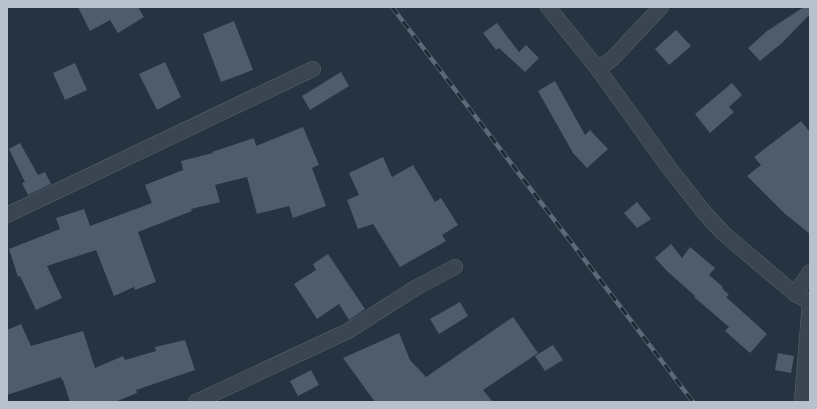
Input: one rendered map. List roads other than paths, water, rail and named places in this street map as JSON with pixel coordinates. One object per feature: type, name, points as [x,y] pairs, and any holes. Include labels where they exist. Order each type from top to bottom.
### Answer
[{"type":"street","points":[[548,7],[598,70],[670,169],[703,211],[723,233],[795,294],[810,302],[802,402]]},
{"type":"street","points":[[598,70],[612,59],[661,7]]},
{"type":"street","points":[[7,215],[312,70]]},
{"type":"street","points":[[196,402],[348,331],[417,287],[455,267]]},
{"type":"street","points":[[795,294],[810,272]]},
{"type":"railway","points":[[392,7],[693,402]]}]
